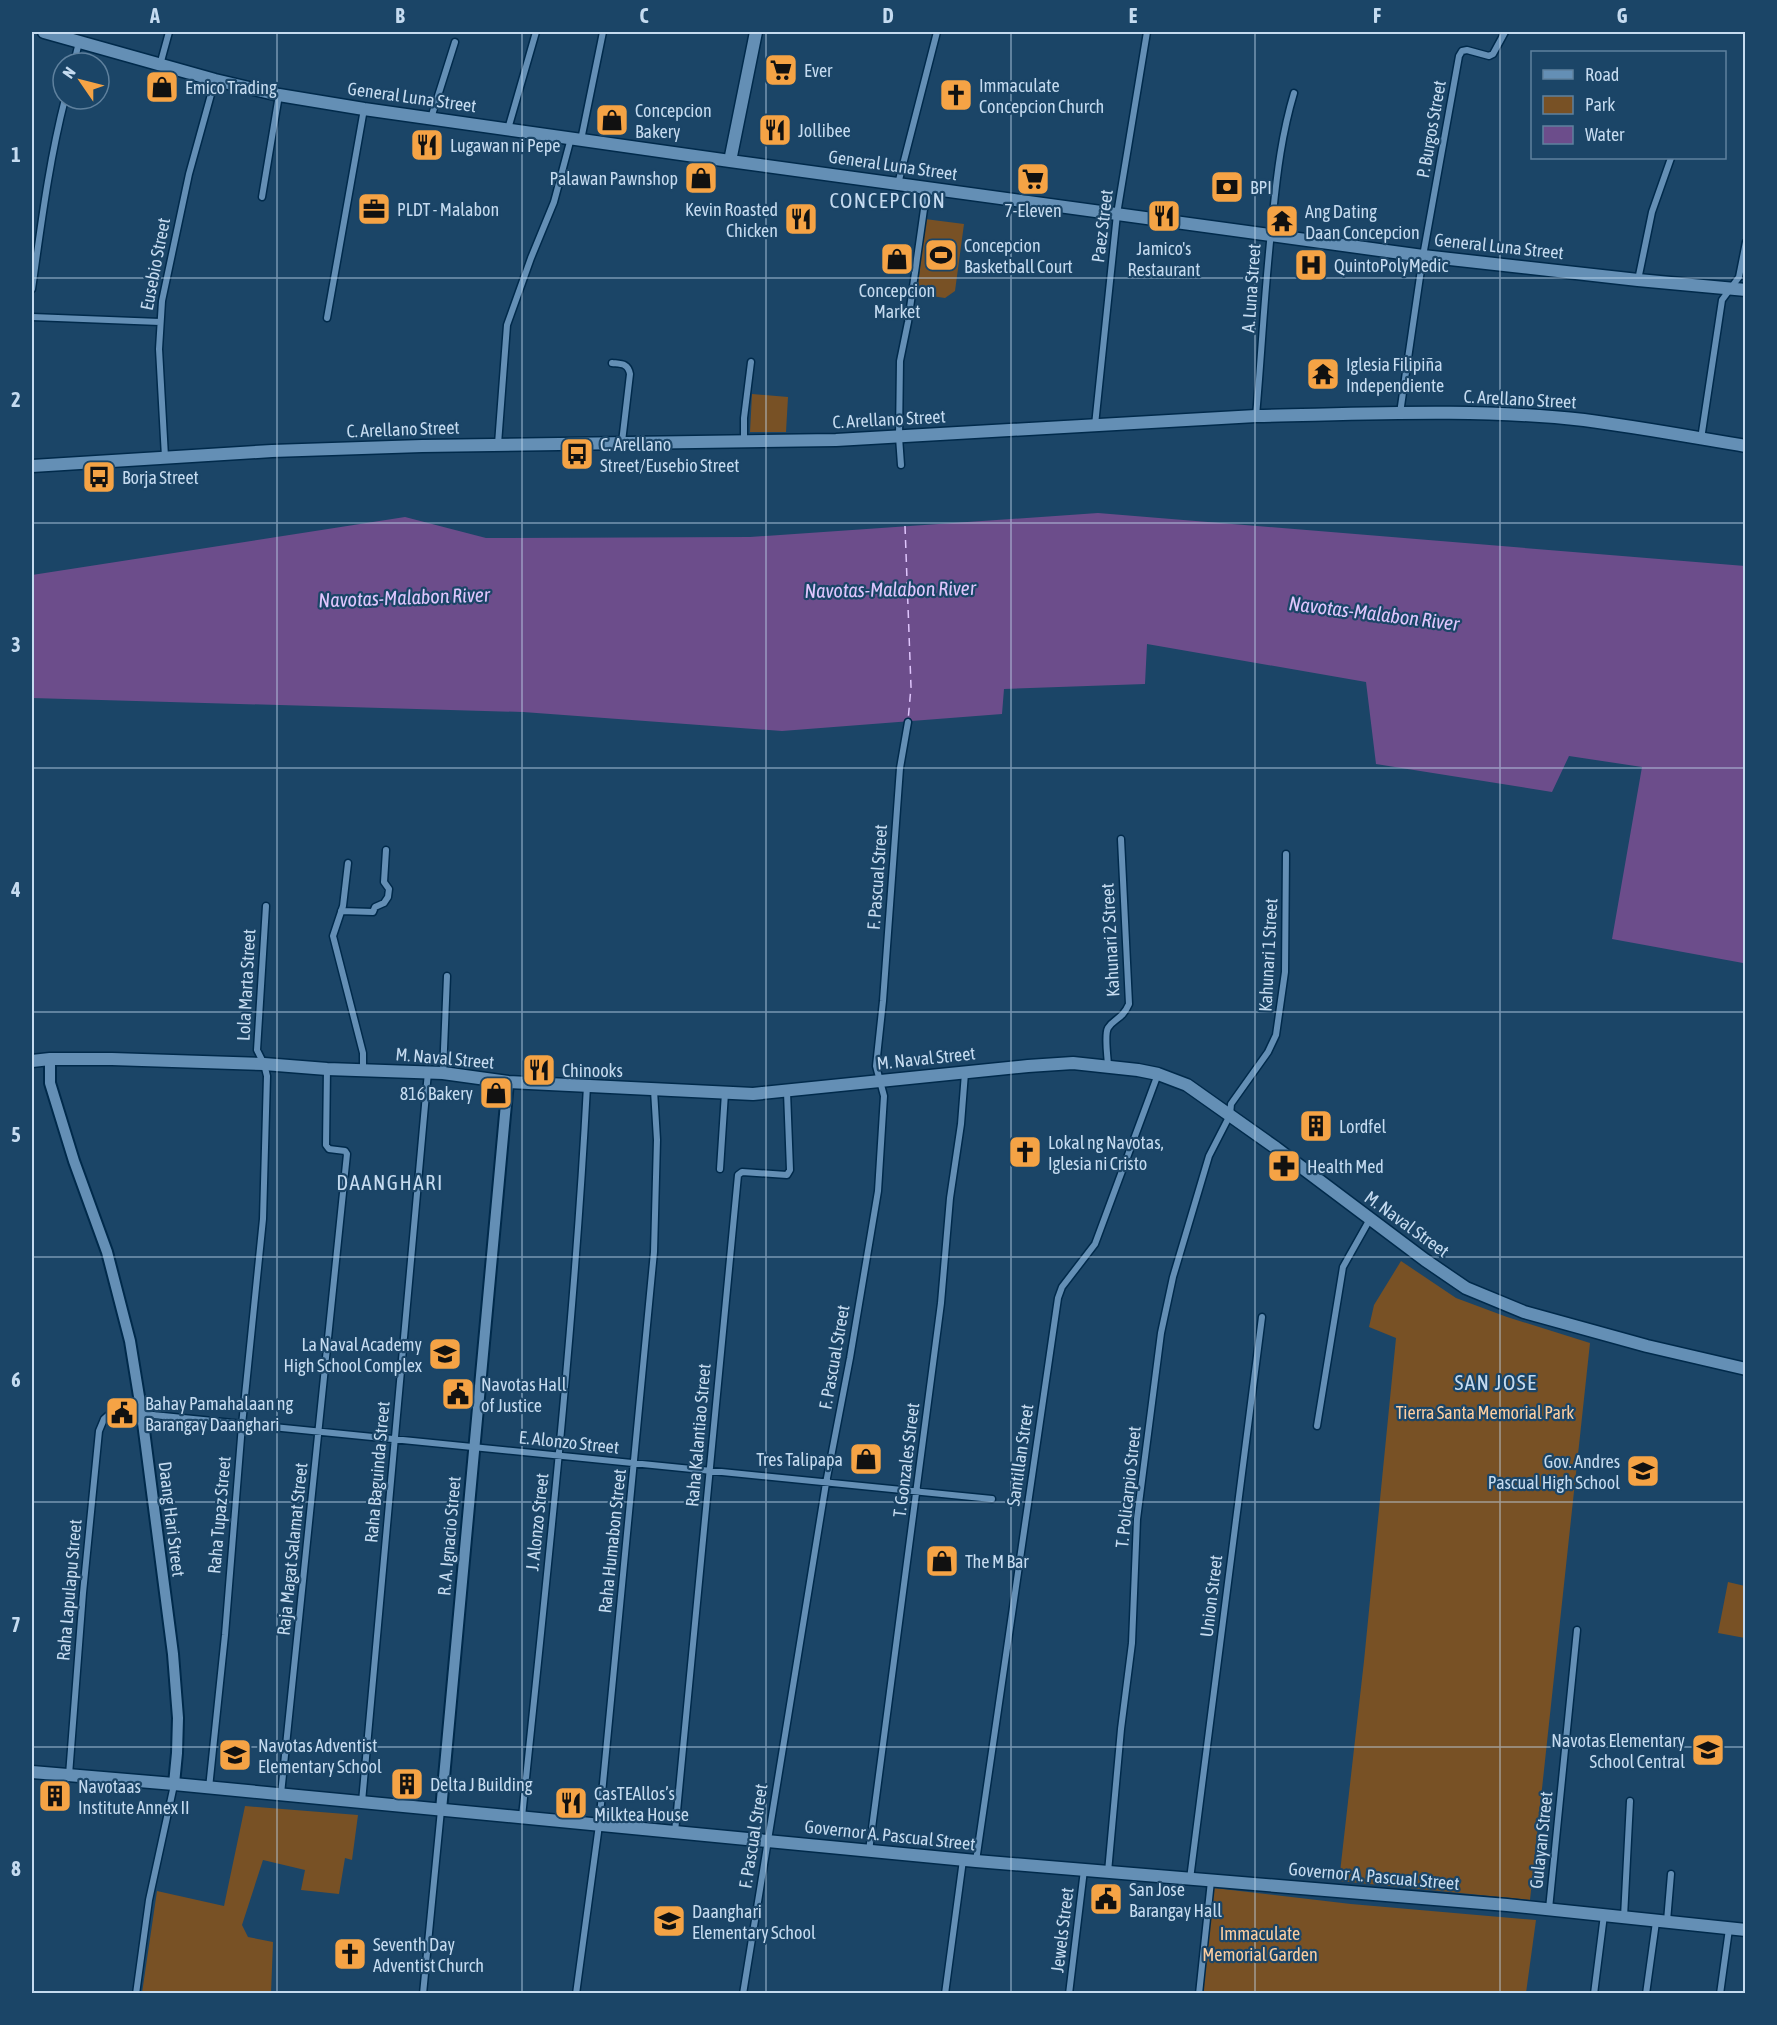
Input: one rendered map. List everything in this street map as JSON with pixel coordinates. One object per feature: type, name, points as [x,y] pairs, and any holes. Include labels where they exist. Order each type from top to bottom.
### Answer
[{"type":"main road","name":"General Luna Street","points":[[44,32],[215,80],[279,95],[364,109],[1423,256],[1746,290]]},
{"type":"main road","points":[[730,161],[756,32]]},
{"type":"main road","name":"C. Arellano Street","points":[[32,466],[272,451],[498,444],[836,440],[1256,416],[1475,413],[1583,420],[1746,446]]},
{"type":"main road","name":"M. Naval Street","points":[[32,1061],[50,1059],[264,1064],[363,1071],[443,1073],[508,1082],[753,1094],[1073,1063],[1158,1074],[1187,1085],[1466,1288],[1524,1312],[1630,1342],[1746,1369]]},
{"type":"main road","name":"Governor A. Pascual Street","points":[[32,1772],[970,1861],[1549,1910],[1746,1930]]},
{"type":"street","points":[[160,65],[169,32]]},
{"type":"street","points":[[508,129],[536,32]]},
{"type":"street","points":[[498,444],[507,325],[576,139],[603,32]]},
{"type":"street","points":[[898,184],[937,32]]},
{"type":"street","name":"Paez Street","points":[[1095,425],[1117,214],[1147,32]]},
{"type":"street","name":"P. Burgos Street","points":[[1400,414],[1423,256],[1459,56],[1461,51],[1467,50],[1490,56],[1505,32]]},
{"type":"street","points":[[77,51],[79,42]]},
{"type":"street","points":[[431,118],[455,42]]},
{"type":"street","name":"Eusebio Street","points":[[165,458],[159,349],[162,301],[181,208],[215,80]]},
{"type":"street","name":"A. Luna Street","points":[[1256,416],[1271,235],[1284,124],[1294,93]]},
{"type":"street","points":[[262,197],[279,95]]},
{"type":"street","points":[[327,318],[364,109]]},
{"type":"street","points":[[32,290],[50,171],[62,111]]},
{"type":"street","points":[[1638,280],[1652,212],[1671,159]]},
{"type":"street","points":[[901,465],[900,362],[927,188]]},
{"type":"street","points":[[1701,439],[1722,300],[1739,277],[1746,242]]},
{"type":"street","points":[[32,317],[160,322]]},
{"type":"street","points":[[744,441],[744,418],[751,362]]},
{"type":"street","points":[[612,363],[625,364],[630,374],[622,442]]},
{"type":"street","name":"F. Pascual Street","points":[[742,1994],[826,1482],[850,1358],[878,1191],[884,1096],[876,1066],[900,768],[908,722]]},
{"type":"street","name":"Kahunari 2 Street","points":[[1108,1067],[1106,1032],[1109,1026],[1124,1015],[1129,1004],[1120,839]]},
{"type":"street","points":[[341,911],[373,912],[375,907],[384,903],[389,889],[384,882],[386,850]]},
{"type":"street","name":"Kahunari 1 Street","points":[[1230,1115],[1231,1104],[1268,1052],[1276,1035],[1285,972],[1286,854]]},
{"type":"street","points":[[348,863],[341,911],[333,936],[363,1053],[363,1071]]},
{"type":"street","name":"Lola Marta Street","points":[[264,1064],[257,1050],[266,906]]},
{"type":"street","points":[[443,1073],[447,976]]},
{"type":"street","name":"Daang Hari Street","points":[[50,1059],[50,1083],[74,1161],[107,1252],[130,1341],[138,1414],[173,1654],[178,1718],[174,1784],[149,1900],[136,1994]]},
{"type":"street","name":"Raha Tupaz Street","points":[[209,1788],[263,1219],[267,1076],[264,1064]]},
{"type":"street","name":"Raja Magat Salamat Street","points":[[281,1795],[347,1154],[345,1151],[328,1149],[326,1145],[327,1069]]},
{"type":"street","name":"Raha Baguinda Street","points":[[362,1803],[428,1072]]},
{"type":"street","name":"T. Gonzales Street","points":[[869,1851],[918,1492],[965,1073]]},
{"type":"street","name":"Santillan Street","points":[[945,1994],[970,1861],[1058,1298],[1062,1287],[1095,1244],[1158,1074]]},
{"type":"street","name":"R. A. Ignacio Street","points":[[423,1994],[508,1082]]},
{"type":"street","name":"J. Alonzo Street","points":[[522,1818],[559,1456],[587,1086]]},
{"type":"street","name":"Raha Humabon Street","points":[[576,1994],[599,1825],[654,1252],[657,1140],[654,1090]]},
{"type":"street","name":"Raha Kalantiao Street","points":[[675,1832],[738,1175],[742,1172],[787,1175],[790,1170],[787,1092]]},
{"type":"street","points":[[720,1169],[725,1093]]},
{"type":"street","name":"T. Policarpio Street","points":[[1108,1872],[1121,1729],[1132,1643],[1137,1519],[1161,1333],[1173,1277],[1209,1156],[1230,1115]]},
{"type":"street","points":[[1317,1426],[1343,1267],[1370,1219]]},
{"type":"street","name":"Union Street","points":[[1190,1879],[1262,1317]]},
{"type":"street","name":"Raha Lapulapu Street","points":[[69,1775],[83,1593],[99,1431],[104,1419],[112,1412]]},
{"type":"street","name":"E. Alonzo Street","points":[[138,1414],[992,1499]]},
{"type":"street","name":"Gulayan Street","points":[[1549,1910],[1577,1630]]},
{"type":"street","points":[[1623,1917],[1630,1801]]},
{"type":"street","name":"Jewels Street","points":[[1069,1994],[1084,1870]]},
{"type":"street","points":[[1646,1994],[1671,1874]]},
{"type":"street","points":[[1198,1994],[1211,1881]]},
{"type":"street","points":[[1594,1994],[1604,1915]]},
{"type":"street","points":[[1720,1994],[1729,1928]]},
{"type":"green space","name":"Concepcion Basketball Court","points":[[925,219],[964,224],[955,291],[945,298],[925,295],[918,286]]},
{"type":"green space","points":[[752,394],[788,397],[786,432],[750,432]]},
{"type":"green space","name":"Tierra Santa Memorial Park","points":[[1401,1261],[1456,1298],[1590,1343],[1530,1900],[1339,1881],[1364,1661],[1396,1338],[1369,1327],[1374,1305]]},
{"type":"green space","points":[[1728,1582],[1745,1586],[1745,1638],[1718,1633]]},
{"type":"green space","points":[[245,1806],[358,1815],[352,1860],[345,1858],[339,1894],[301,1890],[305,1870],[263,1860],[242,1925],[248,1937],[273,1942],[271,1993],[142,1993],[157,1891],[224,1906]]},
{"type":"green space","name":"Immaculate Memorial Garden","points":[[1214,1888],[1351,1904],[1536,1920],[1526,1993],[1202,1994]]},
{"type":"water","name":"Navotas-Malabon River","points":[[1098,513],[1745,566],[1745,955],[1743,963],[1612,939],[1642,767],[1569,756],[1552,792],[1376,764],[1366,682],[1147,644],[1145,684],[1004,689],[1002,714],[782,731],[523,712],[32,698],[32,575],[405,517],[486,538],[750,537]]},
{"type":"ferry route","points":[[905,526],[911,687],[908,721]]},
{"type":"tunnel","points":[[112,1412],[133,1413]]},
{"type":"place","name":"Ever","points":[[781,70]]},
{"type":"place","name":"Emico Trading","points":[[162,87]]},
{"type":"place","name":"Immaculate Concepcion Church","points":[[956,95]]},
{"type":"place","name":"Concepcion Bakery","points":[[612,120]]},
{"type":"place","name":"Jollibee","points":[[775,130]]},
{"type":"place","name":"Lugawan ni Pepe","points":[[427,145]]},
{"type":"place","name":"Palawan Pawnshop","points":[[701,178]]},
{"type":"place","name":"7-Eleven","points":[[1033,179]]},
{"type":"place","name":"BPI","points":[[1227,187]]},
{"type":"place","name":"PLDT - Malabon","points":[[374,209]]},
{"type":"place","name":"Jamico's Restaurant","points":[[1164,216]]},
{"type":"place","name":"Kevin Roasted Chicken","points":[[801,219]]},
{"type":"place","name":"Ang Dating Daan Concepcion","points":[[1282,221]]},
{"type":"place","name":"Concepcion Basketball Court","points":[[941,255]]},
{"type":"place","name":"Concepcion Market","points":[[897,259]]},
{"type":"place","name":"QuintoPolyMedic","points":[[1311,265]]},
{"type":"place","name":"Iglesia Filipiña Independiente","points":[[1323,374]]},
{"type":"place","name":"C. Arellano Street/Eusebio Street","points":[[577,454]]},
{"type":"place","name":"Borja Street","points":[[99,477]]},
{"type":"place","name":"Chinooks","points":[[539,1070]]},
{"type":"place","name":"816 Bakery","points":[[496,1093]]},
{"type":"place","name":"Lordfel","points":[[1316,1126]]},
{"type":"place","name":"Lokal ng Navotas, Iglesia ni Cristo","points":[[1025,1152]]},
{"type":"place","name":"Health Med","points":[[1284,1166]]},
{"type":"place","name":"La Naval Academy High School Complex","points":[[445,1354]]},
{"type":"place","name":"Navotas Hall of Justice","points":[[458,1394]]},
{"type":"place","name":"Bahay Pamahalaan ng Barangay Daanghari","points":[[122,1413]]},
{"type":"place","name":"Tres Talipapa","points":[[866,1459]]},
{"type":"place","name":"Gov. Andres Pascual High School","points":[[1643,1471]]},
{"type":"place","name":"The M Bar","points":[[942,1561]]},
{"type":"place","name":"Navotas Elementary School Central","points":[[1708,1750]]},
{"type":"place","name":"Navotas Adventist Elementary School","points":[[235,1755]]},
{"type":"place","name":"Delta J Building","points":[[407,1784]]},
{"type":"place","name":"Navotaas Institute Annex II","points":[[55,1796]]},
{"type":"place","name":"CasTEAllos’s Milktea House","points":[[571,1803]]},
{"type":"place","name":"San Jose Barangay Hall","points":[[1106,1899]]},
{"type":"place","name":"Daanghari Elementary School","points":[[669,1921]]},
{"type":"place","name":"Seventh Day Adventist Church","points":[[350,1954]]},
{"type":"district","name":"CONCEPCION","points":[[888,200]]},
{"type":"district","name":"DAANGHARI","points":[[390,1182]]},
{"type":"district","name":"SAN JOSE","points":[[1496,1382]]}]
